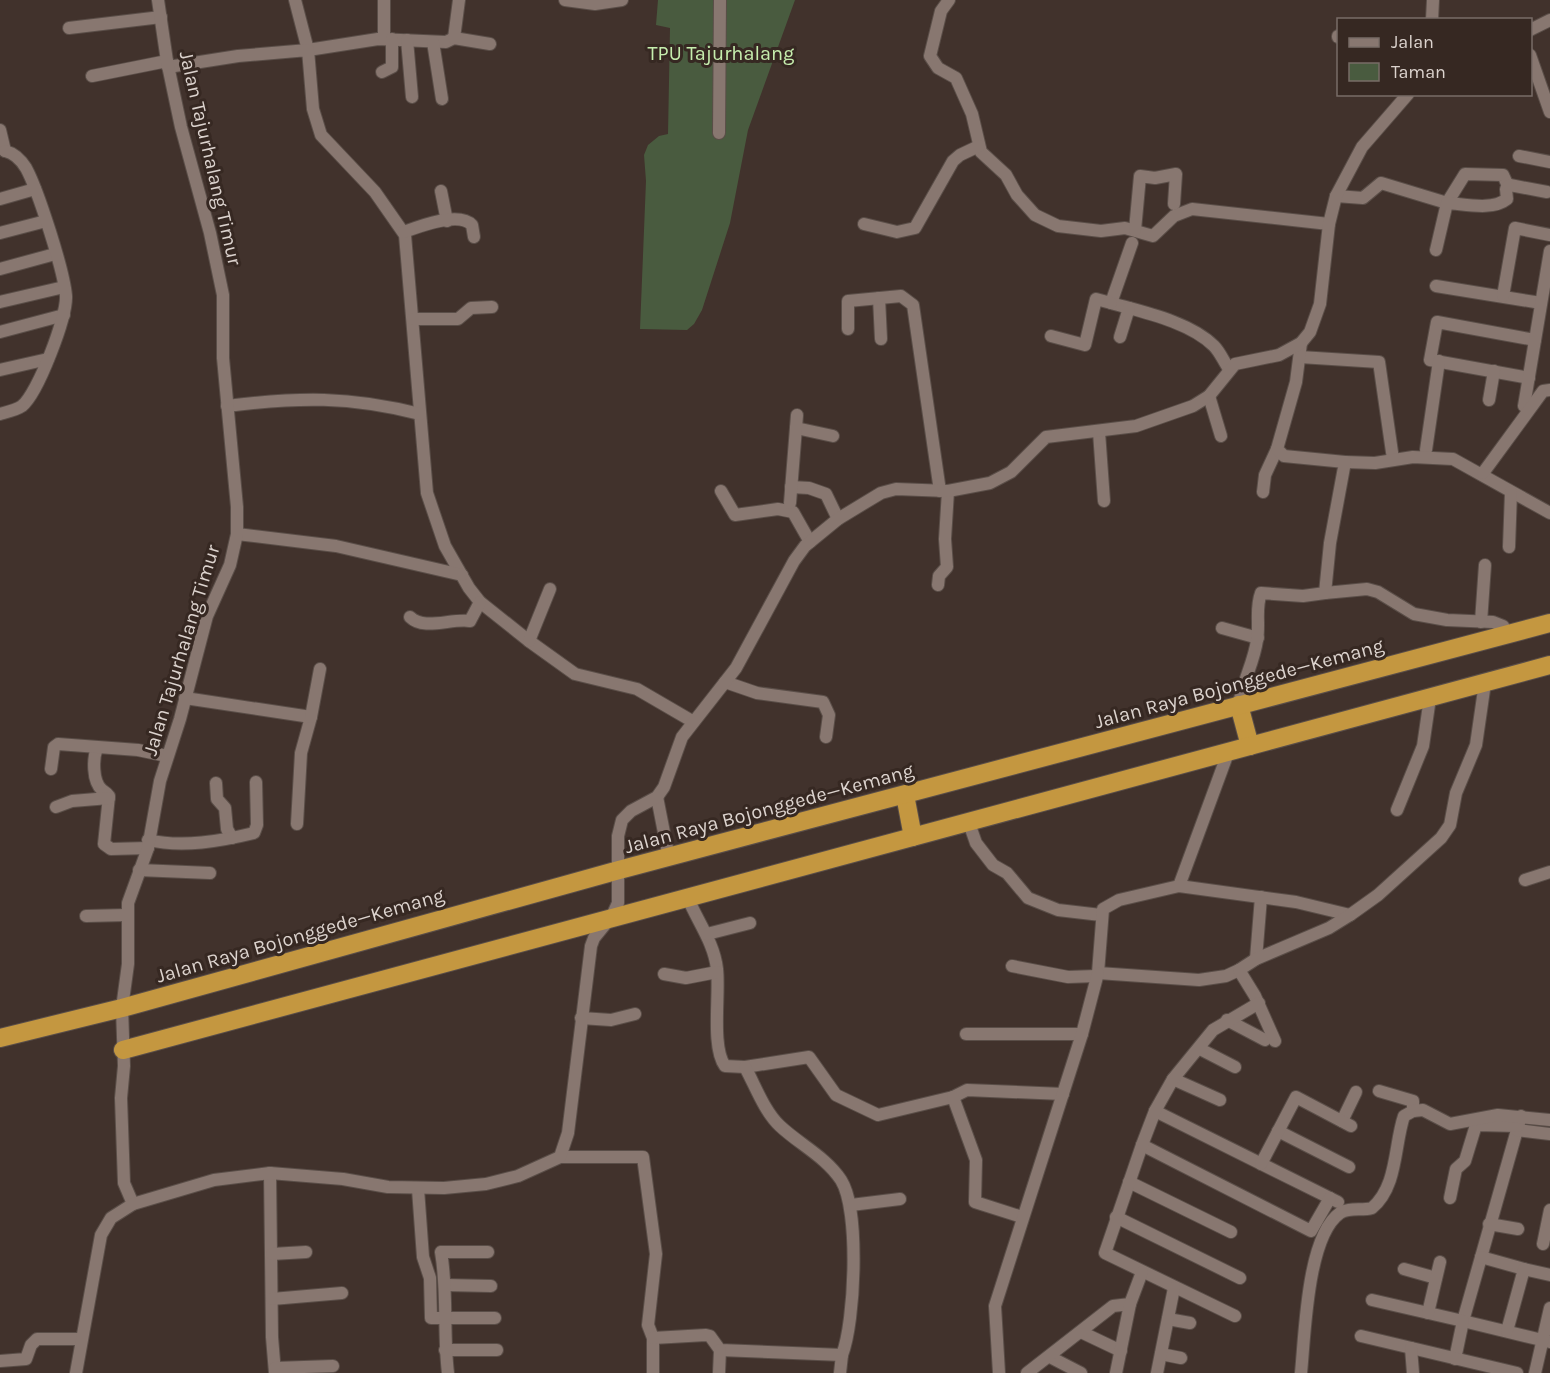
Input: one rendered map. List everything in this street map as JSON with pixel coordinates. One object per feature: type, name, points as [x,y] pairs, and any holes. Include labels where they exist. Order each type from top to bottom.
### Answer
[{"type":"highway","name":"Jalan Raya Bojonggede—Kemang","points":[[0,1038],[122,1008],[619,870],[1550,624]]},
{"type":"highway","points":[[123,1050],[612,916],[969,823],[1550,665]]},
{"type":"highway","points":[[1239,705],[1250,746]]},
{"type":"highway","points":[[905,795],[913,837]]},
{"type":"street","name":"Jalan Tajurhalang Timur","points":[[133,1204],[124,1183],[121,1098],[122,1008],[128,964],[128,903],[148,844],[167,756],[180,720],[207,616],[230,565],[237,534],[238,488],[226,406],[221,285],[167,64],[158,0]]},
{"type":"street","points":[[295,0],[308,50],[314,109],[321,135],[375,192],[404,232],[408,254],[420,414],[431,508],[445,546],[480,602],[529,641],[576,674],[637,689],[692,721]]},
{"type":"street","points":[[382,72],[392,67],[384,0]]},
{"type":"street","points":[[454,38],[459,0]]},
{"type":"street","points":[[565,0],[595,4],[622,0]]},
{"type":"street","points":[[720,0],[720,133]]},
{"type":"street","points":[[949,0],[941,11],[930,56],[938,68],[956,78],[972,114],[979,146],[985,156],[1006,175],[1024,204],[1045,222],[1058,226],[1101,231],[1125,228],[1153,236],[1178,213],[1197,209],[1329,224]]},
{"type":"street","points":[[1432,18],[1433,0]]},
{"type":"street","points":[[69,28],[161,17]]},
{"type":"street","points":[[1532,29],[1550,20]]},
{"type":"street","points":[[92,76],[167,64],[308,50],[388,39],[446,42],[454,38],[490,44]]},
{"type":"street","points":[[407,40],[412,97]]},
{"type":"street","points":[[433,42],[442,99]]},
{"type":"street","points":[[1532,62],[1550,112]]},
{"type":"street","points":[[560,1157],[568,1133],[591,946],[594,938],[612,916],[618,903],[618,836],[622,820],[631,811],[657,797],[670,775],[682,737],[692,721],[736,668],[794,561],[810,542],[838,519],[889,490],[944,491],[998,481],[1011,472],[1046,437],[1099,432],[1153,420],[1193,406],[1209,396],[1229,369],[1243,361],[1279,355],[1301,344],[1310,332],[1320,304],[1329,224],[1336,196],[1362,147],[1406,96]]},
{"type":"street","points":[[0,130],[3,152],[14,154],[26,167],[46,221],[64,286],[64,315],[48,359],[24,404],[0,414]]},
{"type":"street","points":[[864,224],[897,232],[915,228],[953,161],[979,146]]},
{"type":"street","points":[[1519,156],[1550,162]]},
{"type":"street","points":[[1136,230],[1140,176],[1155,178],[1176,174],[1174,204]]},
{"type":"street","points":[[1336,196],[1360,199],[1381,183],[1447,203],[1494,205],[1505,201],[1508,186],[1503,175],[1466,174],[1447,203],[1436,250]]},
{"type":"street","points":[[1508,186],[1547,192]]},
{"type":"street","points":[[0,199],[35,189]]},
{"type":"street","points":[[441,191],[447,221]]},
{"type":"street","points":[[0,233],[46,221]]},
{"type":"street","points":[[404,232],[447,221],[468,221],[473,228],[474,237]]},
{"type":"street","points":[[1503,296],[1515,228],[1550,236]]},
{"type":"street","points":[[1111,303],[1132,243]]},
{"type":"street","points":[[1524,406],[1550,251]]},
{"type":"street","points":[[0,269],[55,254]]},
{"type":"street","points":[[0,302],[64,286]]},
{"type":"street","points":[[1436,286],[1541,303]]},
{"type":"street","points":[[848,329],[848,301],[901,296],[907,298],[913,305],[944,491],[947,567],[939,576],[938,585]]},
{"type":"street","points":[[879,298],[881,339]]},
{"type":"street","points":[[1051,336],[1085,345],[1096,299],[1167,319],[1214,345],[1229,369]]},
{"type":"street","points":[[413,319],[456,319],[471,308],[492,307]]},
{"type":"street","points":[[1120,337],[1129,308]]},
{"type":"street","points":[[0,332],[64,315]]},
{"type":"street","points":[[1529,378],[1430,360],[1437,322],[1535,340]]},
{"type":"street","points":[[1263,492],[1267,468],[1277,449],[1300,357],[1301,344]]},
{"type":"street","points":[[1300,357],[1379,362],[1393,459]]},
{"type":"street","points":[[0,370],[48,359]]},
{"type":"street","points":[[1426,450],[1439,361]]},
{"type":"street","points":[[1488,400],[1494,371]]},
{"type":"street","points":[[1483,473],[1543,391],[1550,390]]},
{"type":"street","points":[[1209,396],[1221,436]]},
{"type":"street","points":[[226,406],[285,399],[336,399],[385,405],[420,414]]},
{"type":"street","points":[[790,503],[797,415]]},
{"type":"street","points":[[796,428],[833,436]]},
{"type":"street","points":[[1099,432],[1104,501]]},
{"type":"street","points":[[1277,449],[1284,456],[1345,462],[1447,458],[1483,473],[1511,492],[1550,513]]},
{"type":"street","points":[[1325,593],[1330,543],[1345,462]]},
{"type":"street","points":[[791,487],[809,488],[826,494],[838,519]]},
{"type":"street","points":[[721,491],[735,515],[778,508],[793,512],[810,542]]},
{"type":"street","points":[[1509,547],[1511,492]]},
{"type":"street","points":[[237,534],[336,546],[462,575]]},
{"type":"street","points":[[1481,622],[1485,565]]},
{"type":"street","points":[[529,641],[550,589]]},
{"type":"street","points":[[1239,705],[1242,686],[1258,638],[1256,618],[1261,593],[1303,596],[1367,589],[1378,592],[1414,614],[1441,620],[1498,624],[1508,635]]},
{"type":"street","points":[[410,617],[415,622],[428,624],[452,619],[470,621],[480,602]]},
{"type":"street","points":[[1222,628],[1258,638]]},
{"type":"street","points":[[297,824],[301,753],[311,717],[320,669]]},
{"type":"street","points":[[725,682],[767,695],[823,702],[829,715],[826,737]]},
{"type":"street","points":[[1012,966],[1068,977],[1097,975],[1199,980],[1226,976],[1256,959],[1318,933],[1350,915],[1378,895],[1429,850],[1450,825],[1456,793],[1476,745],[1485,683]]},
{"type":"street","points":[[185,698],[311,717]]},
{"type":"street","points":[[1397,810],[1423,746],[1430,698]]},
{"type":"street","points":[[51,769],[55,745],[138,750],[167,756]]},
{"type":"street","points":[[97,747],[93,758],[94,767],[100,788],[106,791],[109,798],[104,844],[106,848],[219,842],[256,831],[256,782]]},
{"type":"street","points":[[1179,885],[1228,753]]},
{"type":"street","points":[[216,783],[217,800],[225,808],[226,829],[232,838]]},
{"type":"street","points":[[657,797],[669,858]]},
{"type":"street","points":[[56,807],[78,800],[109,798]]},
{"type":"street","points":[[969,823],[976,843],[993,865],[1007,873],[1028,898],[1058,910],[1101,915]]},
{"type":"street","points":[[139,870],[210,873]]},
{"type":"street","points":[[1525,880],[1550,872]]},
{"type":"street","points":[[999,1373],[995,1306],[1082,1034],[1097,975],[1101,915],[1107,906],[1119,900],[1179,885],[1335,909],[1350,915]]},
{"type":"street","points":[[687,896],[706,934],[717,972],[720,1060],[725,1066],[745,1067],[799,1058],[812,1059],[830,1089],[839,1098],[878,1115],[953,1097],[967,1090],[1064,1094]]},
{"type":"street","points":[[1256,959],[1261,897]]},
{"type":"street","points":[[86,916],[127,915]]},
{"type":"street","points":[[706,934],[750,923]]},
{"type":"street","points":[[1227,1020],[1270,1041],[1259,1003],[1239,970]]},
{"type":"street","points":[[664,974],[686,978],[717,972]]},
{"type":"street","points":[[1235,1316],[1105,1253],[1155,1111],[1173,1078],[1200,1049],[1213,1030],[1259,1003]]},
{"type":"street","points":[[581,1018],[611,1020],[635,1014]]},
{"type":"street","points":[[966,1034],[1082,1034]]},
{"type":"street","points":[[1200,1049],[1235,1067]]},
{"type":"street","points":[[745,1067],[774,1120],[832,1169],[842,1182],[851,1205],[852,1281],[840,1373]]},
{"type":"street","points":[[1173,1078],[1220,1100]]},
{"type":"street","points":[[1379,1091],[1413,1101],[1413,1111]]},
{"type":"street","points":[[1261,1164],[1296,1097],[1346,1123],[1356,1092]]},
{"type":"street","points":[[953,1097],[976,1160],[975,1202],[1022,1217]]},
{"type":"street","points":[[1142,1145],[1311,1231],[1334,1200],[1155,1111]]},
{"type":"street","points":[[1301,1373],[1304,1326],[1322,1235],[1338,1214],[1348,1210],[1372,1208],[1384,1194],[1391,1174],[1404,1116],[1413,1111],[1427,1111],[1450,1124],[1498,1115],[1550,1134]]},
{"type":"street","points":[[1450,1198],[1456,1169],[1465,1161],[1472,1130],[1476,1125],[1518,1124],[1550,1120]]},
{"type":"street","points":[[1455,1359],[1462,1321],[1518,1124]]},
{"type":"street","points":[[1278,1131],[1349,1167]]},
{"type":"street","points":[[76,1373],[101,1234],[111,1218],[133,1204],[214,1180],[270,1173],[418,1189],[486,1184],[535,1170],[560,1157],[643,1158],[656,1254],[648,1325],[653,1338],[653,1373]]},
{"type":"street","points":[[270,1173],[275,1370],[333,1366]]},
{"type":"street","points":[[1129,1182],[1231,1232]]},
{"type":"street","points":[[418,1189],[423,1257],[430,1278],[431,1318],[495,1318]]},
{"type":"street","points":[[851,1205],[900,1198]]},
{"type":"street","points":[[1543,1244],[1550,1210]]},
{"type":"street","points":[[1116,1217],[1240,1278]]},
{"type":"street","points":[[1489,1224],[1518,1229]]},
{"type":"street","points":[[272,1254],[306,1252]]},
{"type":"street","points":[[448,1373],[445,1350],[445,1286],[441,1252],[488,1252]]},
{"type":"street","points":[[1481,1257],[1550,1275]]},
{"type":"street","points":[[1428,1313],[1440,1262]]},
{"type":"street","points":[[1404,1269],[1436,1278]]},
{"type":"street","points":[[1507,1331],[1524,1269]]},
{"type":"street","points":[[1116,1373],[1130,1304],[1142,1272]]},
{"type":"street","points":[[445,1286],[491,1286]]},
{"type":"street","points":[[1157,1373],[1174,1288]]},
{"type":"street","points":[[272,1299],[342,1293]]},
{"type":"street","points":[[1372,1300],[1547,1341]]},
{"type":"street","points":[[1027,1373],[1113,1306],[1130,1304]]},
{"type":"street","points":[[1535,1373],[1547,1341],[1550,1308]]},
{"type":"street","points":[[1168,1319],[1190,1323]]},
{"type":"street","points":[[1081,1332],[1121,1351]]},
{"type":"street","points":[[653,1338],[710,1336],[720,1350],[719,1373]]},
{"type":"street","points":[[1361,1336],[1517,1373]]},
{"type":"street","points":[[0,1361],[26,1359],[31,1345],[37,1339],[81,1339]]},
{"type":"street","points":[[1411,1348],[1413,1373]]},
{"type":"street","points":[[445,1350],[496,1350]]},
{"type":"street","points":[[720,1350],[842,1355]]},
{"type":"street","points":[[1161,1354],[1181,1358]]},
{"type":"street","points":[[1050,1357],[1081,1373]]},
{"type":"green space","name":"TPU Tajurhalang","points":[[658,0],[795,0],[748,130],[730,223],[702,310],[694,324],[687,330],[640,329],[646,181],[644,155],[648,145],[659,136],[668,134],[670,28],[656,25]]}]
